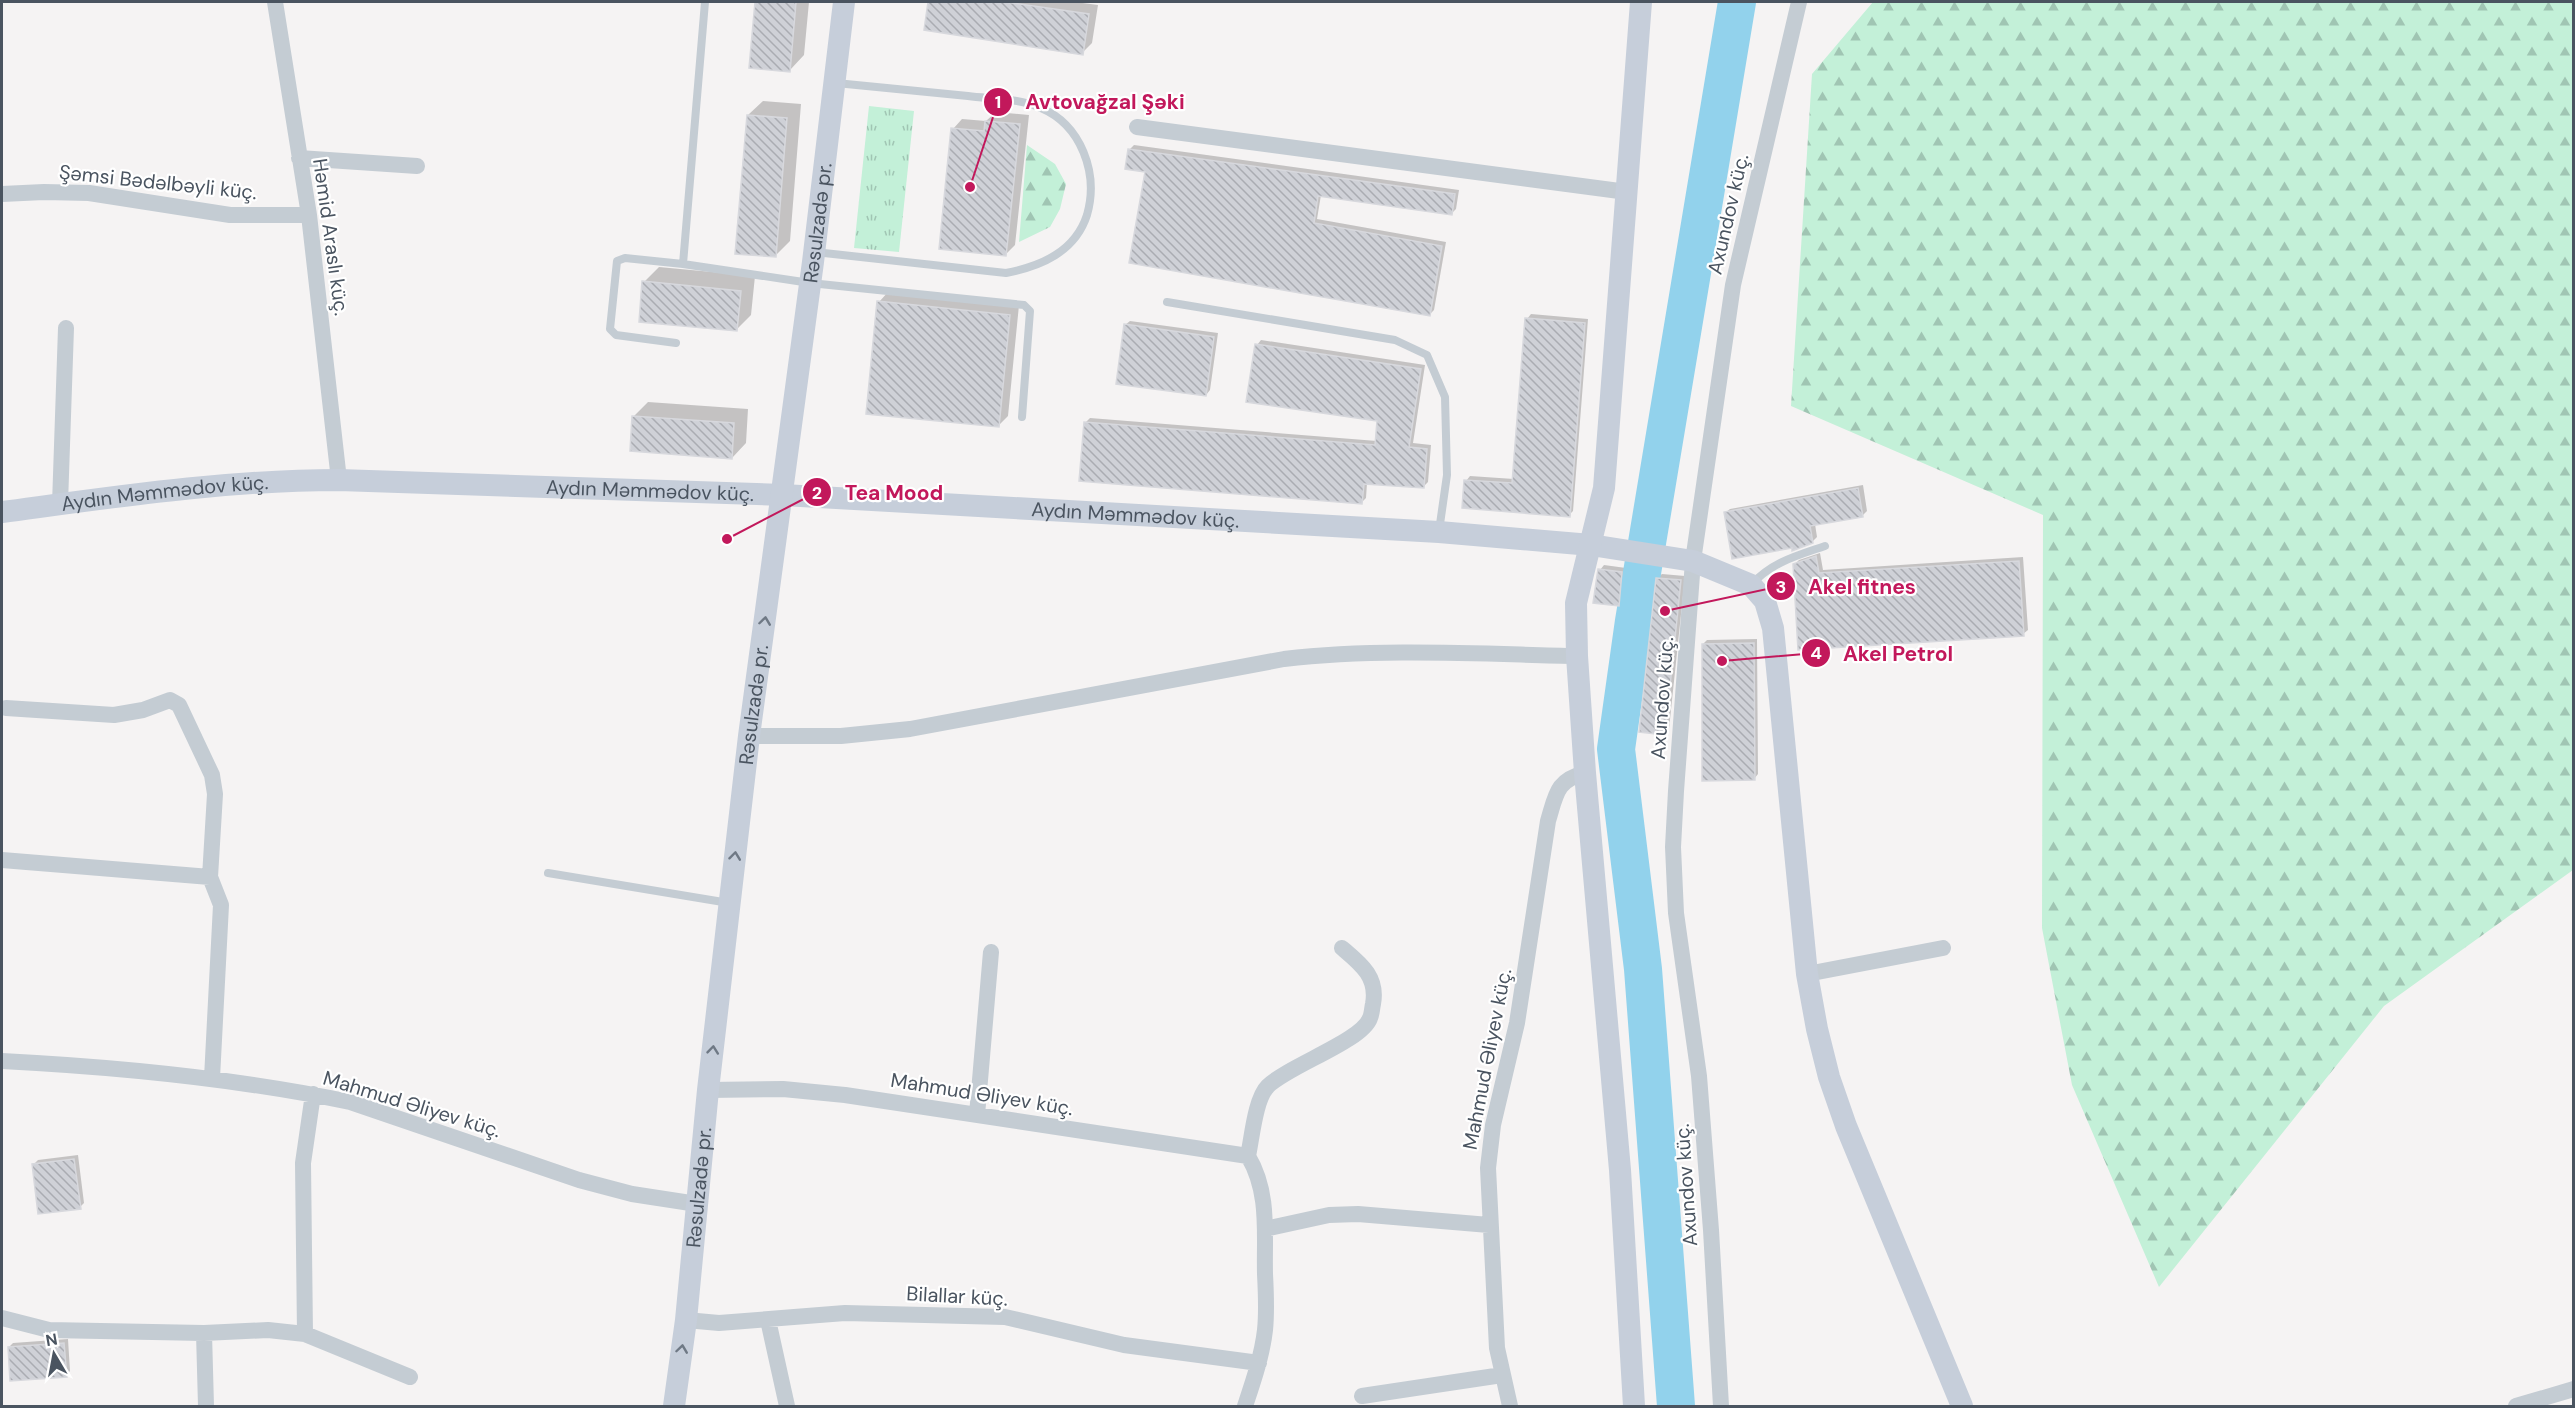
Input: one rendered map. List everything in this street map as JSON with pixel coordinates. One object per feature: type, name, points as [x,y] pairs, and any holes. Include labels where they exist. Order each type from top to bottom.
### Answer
[{"type":"street","name":"Həmid Araslı küç.","points":[[274,2],[287,67],[309,215],[339,480]]},
{"type":"street","name":"Rəsulzadə pr.","points":[[674,1407],[686,1320],[708,1090],[749,736],[783,495],[844,2]]},
{"type":"street","points":[[1634,1407],[1620,1170],[1585,773],[1577,656],[1576,603],[1579,583],[1591,545],[1604,488],[1641,2]]},
{"type":"street","name":"Axundov küç.","points":[[1721,1407],[1712,1230],[1699,1076],[1676,913],[1672,847],[1682,559],[1733,285],[1799,2]]},
{"type":"street","points":[[1137,127],[1627,192]]},
{"type":"street","points":[[299,158],[417,166]]},
{"type":"street","name":"Şəmsi Bədəlbəyli küç.","points":[[2,194],[89,193],[230,215],[309,215]]},
{"type":"street","points":[[60,504],[66,328]]},
{"type":"street","name":"Aydın Məmmədov küç.","points":[[2,512],[213,485],[275,480],[339,480],[783,495],[1439,532],[1591,545],[1682,559],[1750,585]]},
{"type":"street","points":[[1750,585],[1765,601],[1773,628],[1807,974],[1824,1058],[1846,1126],[1962,1407]]},
{"type":"street","points":[[749,736],[842,736],[910,729],[1284,659],[1326,654],[1364,651],[1577,656]]},
{"type":"street","points":[[6,708],[114,714],[144,710],[170,700],[179,705],[212,775],[215,794],[210,877],[221,905],[212,1078]]},
{"type":"street","name":"Mahmud Əliyev küç.","points":[[1510,1407],[1497,1348],[1489,1225],[1490,1145],[1517,1023],[1548,820],[1557,792],[1570,777],[1585,773]]},
{"type":"street","points":[[2,860],[210,877]]},
{"type":"street","points":[[1245,1407],[1259,1363],[1267,1304],[1263,1195],[1255,1167],[1248,1156],[1259,1102],[1266,1088],[1287,1072],[1354,1035],[1370,1019],[1375,994],[1371,977],[1362,964],[1342,948]]},
{"type":"street","points":[[1807,974],[1942,948]]},
{"type":"street","points":[[977,1114],[991,952]]},
{"type":"street","name":"Mahmud Əliyev küç.","points":[[2,1061],[212,1078],[257,1087],[313,1094],[350,1102],[579,1180],[632,1194],[697,1204]]},
{"type":"street","name":"Mahmud Əliyev küç.","points":[[708,1090],[783,1089],[824,1093],[1248,1156]]},
{"type":"street","points":[[305,1334],[303,1163],[313,1094]]},
{"type":"street","points":[[1265,1229],[1329,1215],[1358,1214],[1489,1225]]},
{"type":"street","name":"Bilallar küç.","points":[[686,1320],[719,1323],[845,1313],[1005,1317],[1124,1345],[1259,1363]]},
{"type":"street","points":[[2,1318],[49,1330],[204,1333],[268,1330],[305,1334],[410,1377]]},
{"type":"street","points":[[768,1320],[787,1407]]},
{"type":"street","points":[[204,1333],[206,1407]]},
{"type":"street","points":[[1362,1396],[1502,1375]]},
{"type":"street","points":[[2516,1407],[2574,1389]]},
{"type":"lane","points":[[683,264],[705,2]]},
{"type":"lane","points":[[814,252],[1006,273],[1031,268],[1056,257],[1073,240],[1087,215],[1090,188],[1081,143],[1066,122],[1040,107],[1009,101],[833,82]]},
{"type":"lane","points":[[676,343],[616,335],[610,329],[617,261],[625,258],[683,264],[810,284],[1023,305],[1030,311],[1022,417]]},
{"type":"lane","points":[[1167,302],[1395,340],[1427,355],[1445,397],[1447,475],[1439,532]]},
{"type":"lane","points":[[1750,585],[1764,571],[1779,562],[1825,546]]},
{"type":"lane","points":[[548,873],[729,903]]},
{"type":"green space","points":[[1873,2],[2573,2],[2573,870],[2384,1006],[2159,1287],[2072,1085],[2042,928],[2043,515],[1791,406],[1812,74]]},
{"type":"green space","points":[[869,106],[914,111],[899,252],[854,248]]},
{"type":"green space","points":[[1027,145],[1055,164],[1066,184],[1060,209],[1050,227],[1019,242]]},
{"type":"building","points":[[755,2],[796,2],[790,72],[749,68]]},
{"type":"building","points":[[928,2],[1005,2],[1089,14],[1083,55],[924,30]]},
{"type":"building","points":[[747,115],[787,118],[776,257],[735,254]]},
{"type":"building","points":[[985,121],[1020,124],[1006,256],[939,249],[951,128],[984,131]]},
{"type":"building","points":[[1128,149],[1455,194],[1452,215],[1318,196],[1314,223],[1442,246],[1430,316],[1129,263],[1145,172],[1125,169]]},
{"type":"building","points":[[642,281],[741,291],[737,331],[639,322]]},
{"type":"building","points":[[877,301],[1010,315],[999,427],[866,414]]},
{"type":"building","points":[[1525,318],[1585,323],[1570,517],[1462,508],[1464,480],[1512,483]]},
{"type":"building","points":[[1124,324],[1214,337],[1206,396],[1116,384]]},
{"type":"building","points":[[1255,344],[1421,369],[1409,447],[1427,449],[1424,488],[1364,484],[1362,504],[1079,481],[1084,422],[1375,445],[1377,421],[1246,402]]},
{"type":"building","points":[[632,416],[734,423],[732,459],[630,451]]},
{"type":"building","points":[[1858,488],[1863,517],[1810,526],[1813,543],[1792,551],[1792,548],[1732,559],[1724,512]]},
{"type":"building","points":[[1816,556],[1819,573],[2019,561],[2024,636],[1798,650],[1793,564]]},
{"type":"building","points":[[1598,569],[1622,572],[1619,606],[1593,603]]},
{"type":"building","points":[[1656,578],[1681,580],[1665,735],[1639,732]]},
{"type":"building","points":[[1754,643],[1755,780],[1702,781],[1702,644]]},
{"type":"building","points":[[74,1159],[81,1209],[38,1214],[32,1164]]},
{"type":"building","points":[[64,1343],[67,1377],[10,1381],[8,1347]]},
{"type":"waterway","points":[[1676,1406],[1643,969],[1616,749],[1634,621],[1737,2]]},
{"type":"place","name":"Avtovağzal Şəki","points":[[970,187]]},
{"type":"place","name":"Tea Mood","points":[[727,539]]},
{"type":"place","name":"Akel fitnes","points":[[1665,611]]},
{"type":"place","name":"Akel Petrol","points":[[1722,661]]}]
